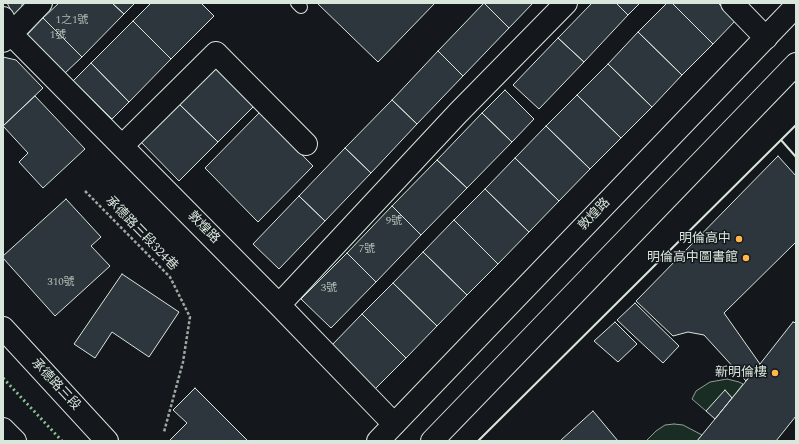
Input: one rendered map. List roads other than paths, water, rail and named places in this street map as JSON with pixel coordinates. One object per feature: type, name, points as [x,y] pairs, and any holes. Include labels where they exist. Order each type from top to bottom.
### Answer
[{"type":"street","points":[[6,31],[40,3]]},
{"type":"street","points":[[279,305],[458,113],[566,3]]},
{"type":"street","points":[[732,3],[766,38]]},
{"type":"street","name":"敦煌路","points":[[378,441],[796,6]]},
{"type":"street","name":"敦煌路","points":[[6,31],[279,305],[394,424]]},
{"type":"street","points":[[122,146],[216,53],[306,144]]},
{"type":"street","points":[[432,441],[796,64]]},
{"type":"street","name":"承德路三段","points":[[3,328],[107,441]]},
{"type":"street","points":[[3,428],[15,441]]},
{"type":"place","name":"明倫高中","points":[[739,239]]},
{"type":"place","name":"明倫高中圖書館","points":[[746,258]]},
{"type":"place","name":"新明倫樓","points":[[775,373]]}]
